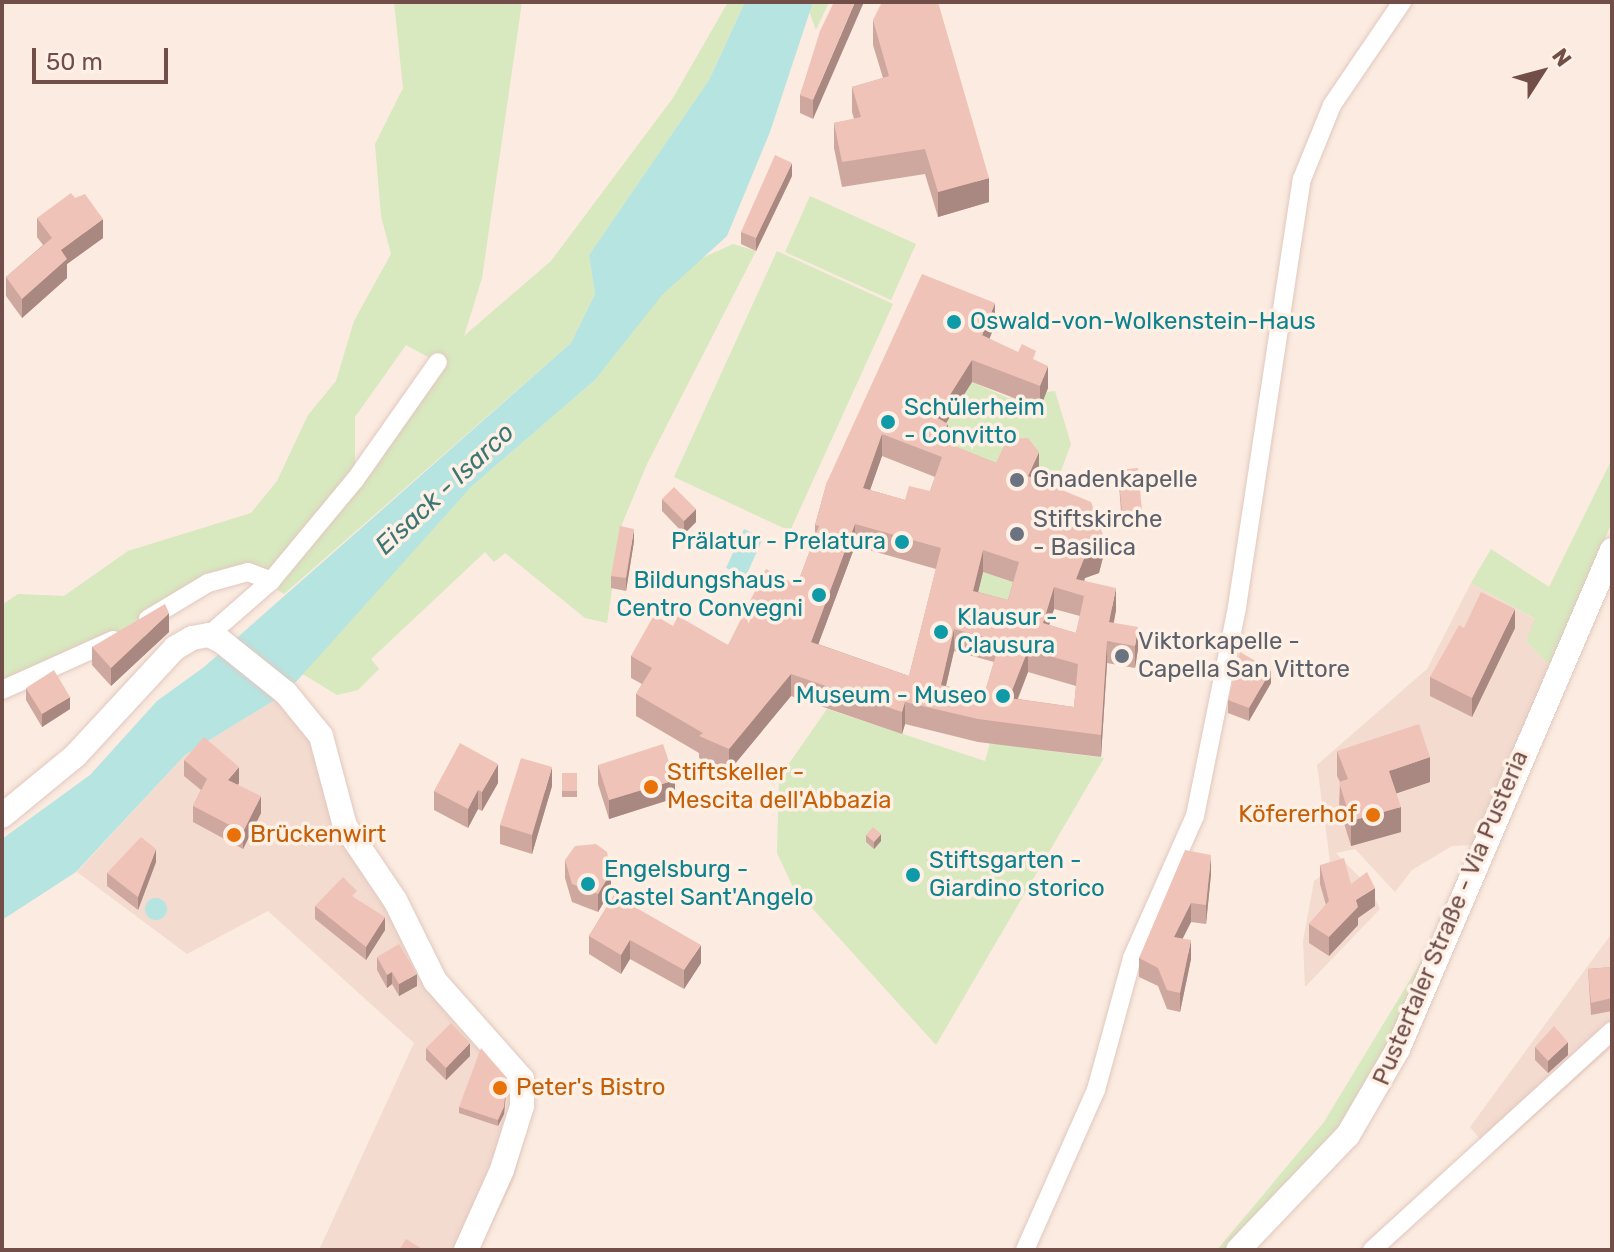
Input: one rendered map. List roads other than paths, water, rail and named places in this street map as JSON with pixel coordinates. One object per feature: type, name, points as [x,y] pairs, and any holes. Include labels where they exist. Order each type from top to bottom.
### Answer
[{"type":"street","points":[[1025,1250],[1096,1090],[1132,958],[1195,816],[1237,607],[1302,179],[1332,105],[1402,2]]},
{"type":"street","points":[[2,816],[75,756],[175,648],[215,638],[271,581],[355,480],[438,362]]},
{"type":"street","name":"Pustertaler Straße - Via Pusteria","points":[[1238,1250],[1348,1135],[1384,1076],[1612,550]]},
{"type":"street","points":[[2,690],[93,652],[208,583],[248,572],[271,581]]},
{"type":"street","points":[[215,638],[286,693],[321,736],[345,826],[395,900],[435,981],[522,1079],[522,1106],[502,1170],[466,1250]]},
{"type":"street","points":[[1372,1250],[1612,1031]]},
{"type":"water","name":"Eisack - Isarco","points":[[745,2],[813,2],[770,132],[727,236],[662,295],[595,380],[471,487],[286,693],[185,755],[76,872],[2,920],[2,839],[90,775],[157,701],[204,667],[571,343],[595,294],[589,255],[709,80]]},
{"type":"water","points":[[744,529],[763,538],[746,576],[726,568]]},
{"type":"water","points":[[156,898],[164,901],[167,909],[164,917],[156,920],[148,917],[145,909],[148,901]]},
{"type":"place","name":"Oswald-von-Wolkenstein-Haus","points":[[954,322]]},
{"type":"place","name":"Schülerheim - Convitto","points":[[888,422]]},
{"type":"place","name":"Gnadenkapelle","points":[[1017,480]]},
{"type":"place","name":"Stiftskirche - Basilica","points":[[1017,534]]},
{"type":"place","name":"Prälatur - Prelatura","points":[[902,542]]},
{"type":"place","name":"Bildungshaus - Centro Convegni","points":[[819,595]]},
{"type":"place","name":"Klausur - Clausura","points":[[941,632]]},
{"type":"place","name":"Viktorkapelle - Capella San Vittore","points":[[1122,656]]},
{"type":"place","name":"Museum - Museo","points":[[1003,696]]},
{"type":"place","name":"Stiftskeller - Mescita dell'Abbazia","points":[[651,787]]},
{"type":"place","name":"Köfererhof","points":[[1373,815]]},
{"type":"place","name":"Brückenwirt","points":[[234,835]]},
{"type":"place","name":"Stiftsgarten - Giardino storico","points":[[913,875]]},
{"type":"place","name":"Engelsburg - Castel Sant'Angelo","points":[[588,884]]},
{"type":"place","name":"Peter's Bistro","points":[[500,1088]]}]
